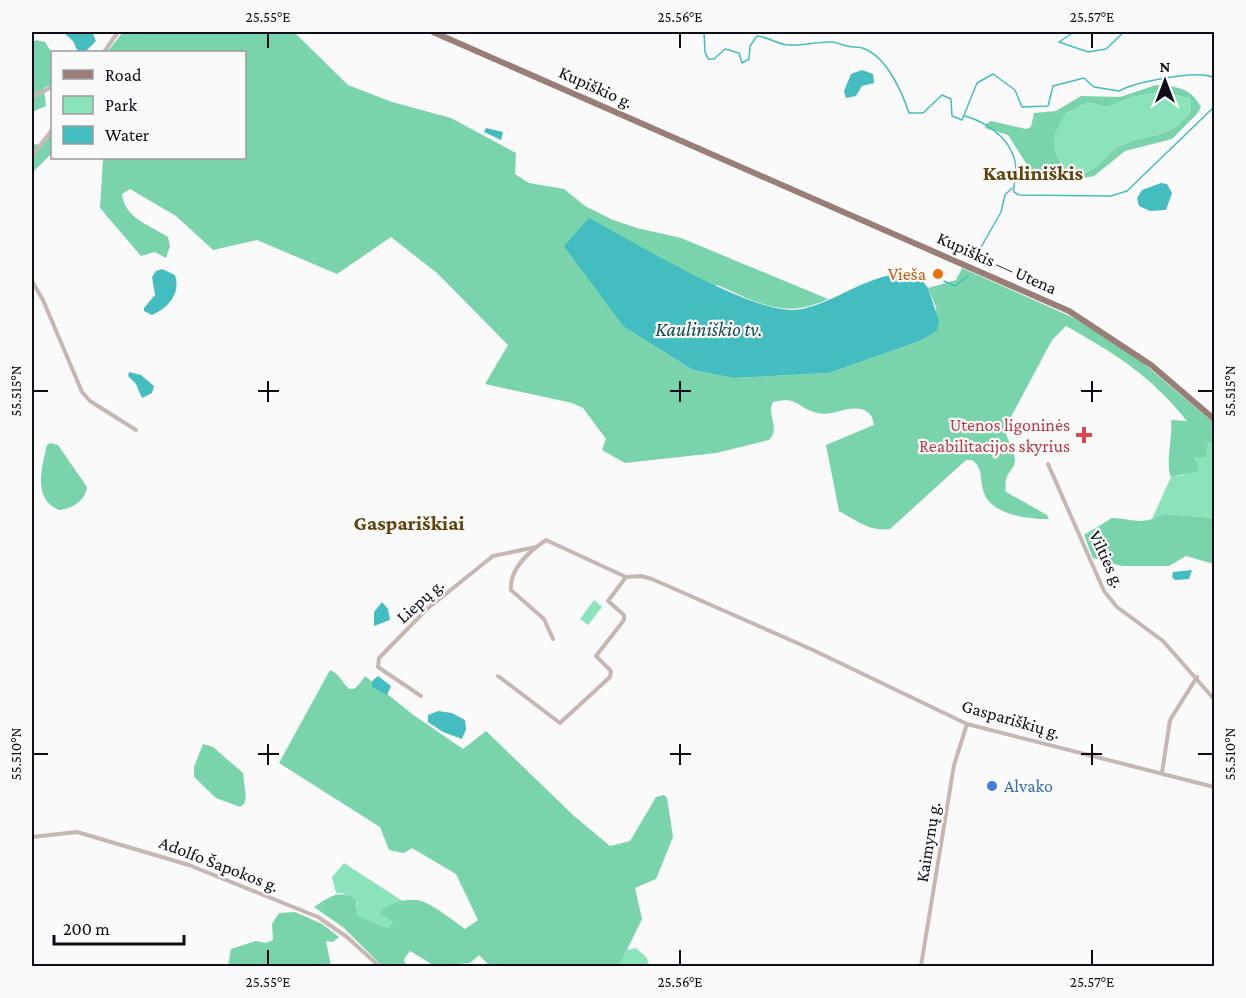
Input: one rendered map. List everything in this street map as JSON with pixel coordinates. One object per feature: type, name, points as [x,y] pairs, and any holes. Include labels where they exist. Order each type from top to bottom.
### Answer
[{"type":"main road","name":"Kupiškio g.","points":[[433,32],[746,169]]},
{"type":"main road","name":"Kupiškis — Utena","points":[[746,169],[1069,311],[1151,365],[1215,419]]},
{"type":"street","points":[[105,51],[118,32]]},
{"type":"street","points":[[32,97],[51,88]]},
{"type":"street","points":[[32,156],[51,131]]},
{"type":"street","points":[[32,281],[39,292],[82,392],[90,401],[136,430]]},
{"type":"street","name":"Vilties g.","points":[[1048,464],[1104,591],[1117,607],[1163,641],[1215,699]]},
{"type":"street","points":[[498,676],[560,723],[610,677],[611,671],[608,666],[596,656],[624,620],[624,615],[608,601],[626,577],[546,540],[514,571],[510,590],[530,604],[544,620],[553,639]]},
{"type":"street","name":"Liepų g.","points":[[421,696],[378,667],[379,658],[427,609],[493,555],[537,547]]},
{"type":"street","name":"Gaspariškių g.","points":[[626,577],[641,576],[652,579],[777,634],[967,724],[1215,787]]},
{"type":"street","points":[[1162,773],[1170,720],[1197,677]]},
{"type":"street","name":"Kaimynų g.","points":[[921,966],[954,765],[967,724]]},
{"type":"street","name":"Adolfo Šapokos g.","points":[[32,837],[78,832],[189,865],[318,917],[347,937],[379,966]]},
{"type":"green space","points":[[123,32],[294,32],[348,85],[392,102],[451,118],[516,153],[515,174],[529,183],[564,189],[585,206],[613,220],[681,238],[828,299],[812,305],[784,309],[759,303],[717,285],[624,327],[693,370],[733,378],[829,373],[920,341],[937,331],[936,307],[928,288],[956,280],[962,268],[1074,318],[1130,352],[1214,423],[1214,445],[1208,442],[1206,457],[1195,458],[1199,471],[1171,477],[1169,465],[1171,420],[1187,421],[1159,390],[1131,367],[1066,326],[1052,340],[1005,428],[1015,461],[1007,476],[1006,492],[1047,515],[1049,519],[1010,514],[993,505],[983,490],[980,470],[972,460],[966,460],[890,529],[876,529],[851,518],[839,511],[826,445],[874,425],[870,414],[864,410],[852,408],[823,414],[810,411],[792,401],[773,402],[771,412],[774,431],[769,440],[716,453],[625,463],[602,450],[606,439],[583,408],[572,403],[485,384],[508,345],[437,273],[391,237],[337,274],[257,240],[213,250],[176,216],[130,189],[122,194],[128,210],[139,220],[168,237],[170,246],[166,258],[155,252],[141,256],[100,208],[103,159],[246,159],[246,51],[108,51]]},
{"type":"green space","points":[[36,40],[45,42],[51,51],[51,85],[44,88],[46,106],[32,112],[32,43]]},
{"type":"green space","points":[[1156,85],[1170,86],[1188,92],[1201,107],[1172,139],[1125,151],[1094,176],[1067,181],[1048,173],[1031,171],[1008,135],[985,128],[986,124],[991,121],[1026,129],[1031,127],[1034,113],[1056,111],[1081,96],[1120,97]],"holes":[[[1159,92],[1190,98],[1191,111],[1175,127],[1167,132],[1122,145],[1090,171],[1076,174],[1065,167],[1057,156],[1054,138],[1066,113],[1088,102],[1107,107],[1132,97]]]},
{"type":"green space","points":[[1159,92],[1190,98],[1191,111],[1183,121],[1167,132],[1122,145],[1083,174],[1063,166],[1056,153],[1054,138],[1066,113],[1088,102],[1107,107],[1132,97]]},
{"type":"green space","points":[[51,134],[51,154],[32,173],[32,144],[43,145]]},
{"type":"green space","points":[[1208,442],[1214,445],[1214,518],[1165,514],[1151,521],[1171,477],[1184,475]]},
{"type":"green space","points":[[50,443],[58,445],[87,487],[81,500],[73,506],[59,510],[45,498],[42,490],[41,472],[47,445]]},
{"type":"green space","points":[[1165,514],[1214,518],[1214,564],[1186,556],[1169,566],[1122,566],[1093,558],[1084,535],[1112,518],[1143,521]]},
{"type":"green space","points":[[594,600],[602,607],[588,625],[580,619]]},
{"type":"green space","points":[[330,670],[350,689],[359,684],[365,676],[412,714],[463,749],[486,731],[573,815],[610,846],[630,841],[656,797],[664,795],[667,798],[673,837],[656,879],[635,888],[642,919],[620,964],[612,966],[490,966],[479,955],[470,963],[435,966],[410,951],[404,959],[406,966],[382,966],[344,928],[314,907],[335,895],[350,896],[356,900],[357,916],[388,928],[393,922],[380,913],[383,909],[394,903],[419,900],[440,911],[465,929],[478,920],[456,874],[412,848],[404,853],[389,850],[380,827],[279,763]]},
{"type":"green space","points":[[203,744],[213,747],[243,773],[246,798],[240,807],[216,798],[194,777],[194,767]]},
{"type":"green space","points":[[344,863],[404,902],[398,902],[381,913],[393,922],[388,928],[356,916],[357,903],[343,893],[336,893],[332,877]]},
{"type":"green space","points":[[295,912],[322,924],[339,937],[333,942],[326,941],[331,966],[228,966],[231,949],[256,941],[266,943],[273,940],[272,924],[279,913]]},
{"type":"green space","points":[[636,948],[647,958],[649,966],[612,966],[620,964],[627,950]]},
{"type":"water","points":[[63,32],[92,32],[96,41],[86,51],[78,51],[73,41]]},
{"type":"water","points":[[862,70],[873,74],[874,83],[862,86],[856,96],[846,98],[844,91],[851,74]]},
{"type":"water","points":[[486,128],[503,132],[501,140],[484,132]]},
{"type":"water","points":[[1161,183],[1167,184],[1172,193],[1166,210],[1150,211],[1139,206],[1137,198],[1142,190]]},
{"type":"water","name":"Kauliniškio tv.","points":[[589,218],[690,273],[747,299],[772,307],[792,310],[806,308],[885,276],[918,275],[928,288],[939,321],[937,331],[920,341],[829,373],[733,378],[693,370],[624,327],[564,246]]},
{"type":"water","points":[[162,269],[175,275],[175,294],[168,304],[152,315],[144,311],[144,308],[155,295],[152,277],[156,271]]},
{"type":"water","points":[[129,372],[141,375],[154,386],[152,393],[142,398],[136,384],[128,376]]},
{"type":"water","points":[[1192,570],[1189,579],[1175,580],[1172,577],[1173,572]]},
{"type":"water","points":[[382,602],[388,609],[390,620],[374,626],[374,612]]},
{"type":"water","points":[[378,676],[391,686],[387,695],[372,687],[372,681]]},
{"type":"water","points":[[438,711],[452,713],[465,720],[466,729],[462,739],[443,732],[428,722],[428,715]]},
{"type":"waterway","points":[[704,32],[705,52],[708,59],[714,59],[725,49],[739,53],[742,63],[749,59],[750,46],[757,36],[788,45],[832,42],[863,48],[873,53],[887,68],[898,86],[909,113],[923,113],[942,95],[951,99],[952,116],[962,120],[977,83],[993,74],[1015,90],[1022,107],[1048,106],[1053,86],[1084,78],[1094,87],[1119,91],[1167,78],[1195,75],[1214,78]]},
{"type":"waterway","points":[[1074,32],[1059,42],[1088,52],[1106,49],[1124,32]]},
{"type":"waterway","points":[[965,116],[991,128],[1011,149],[1016,171],[1014,192],[1019,195],[1111,196],[1127,191],[1214,107]]},
{"type":"waterway","points":[[980,249],[1001,212],[1005,195],[1012,188]]},
{"type":"waterway","points":[[944,281],[955,286],[968,276]]},
{"type":"place","name":"Vieša","points":[[938,274]]},
{"type":"place","name":"Utenos ligoninės Reabilitacijos skyrius","points":[[1084,435]]},
{"type":"place","name":"Alvako","points":[[992,786]]},
{"type":"district","name":"Kauliniškis","points":[[1033,173]]},
{"type":"district","name":"Gaspariškiai","points":[[409,523]]}]
